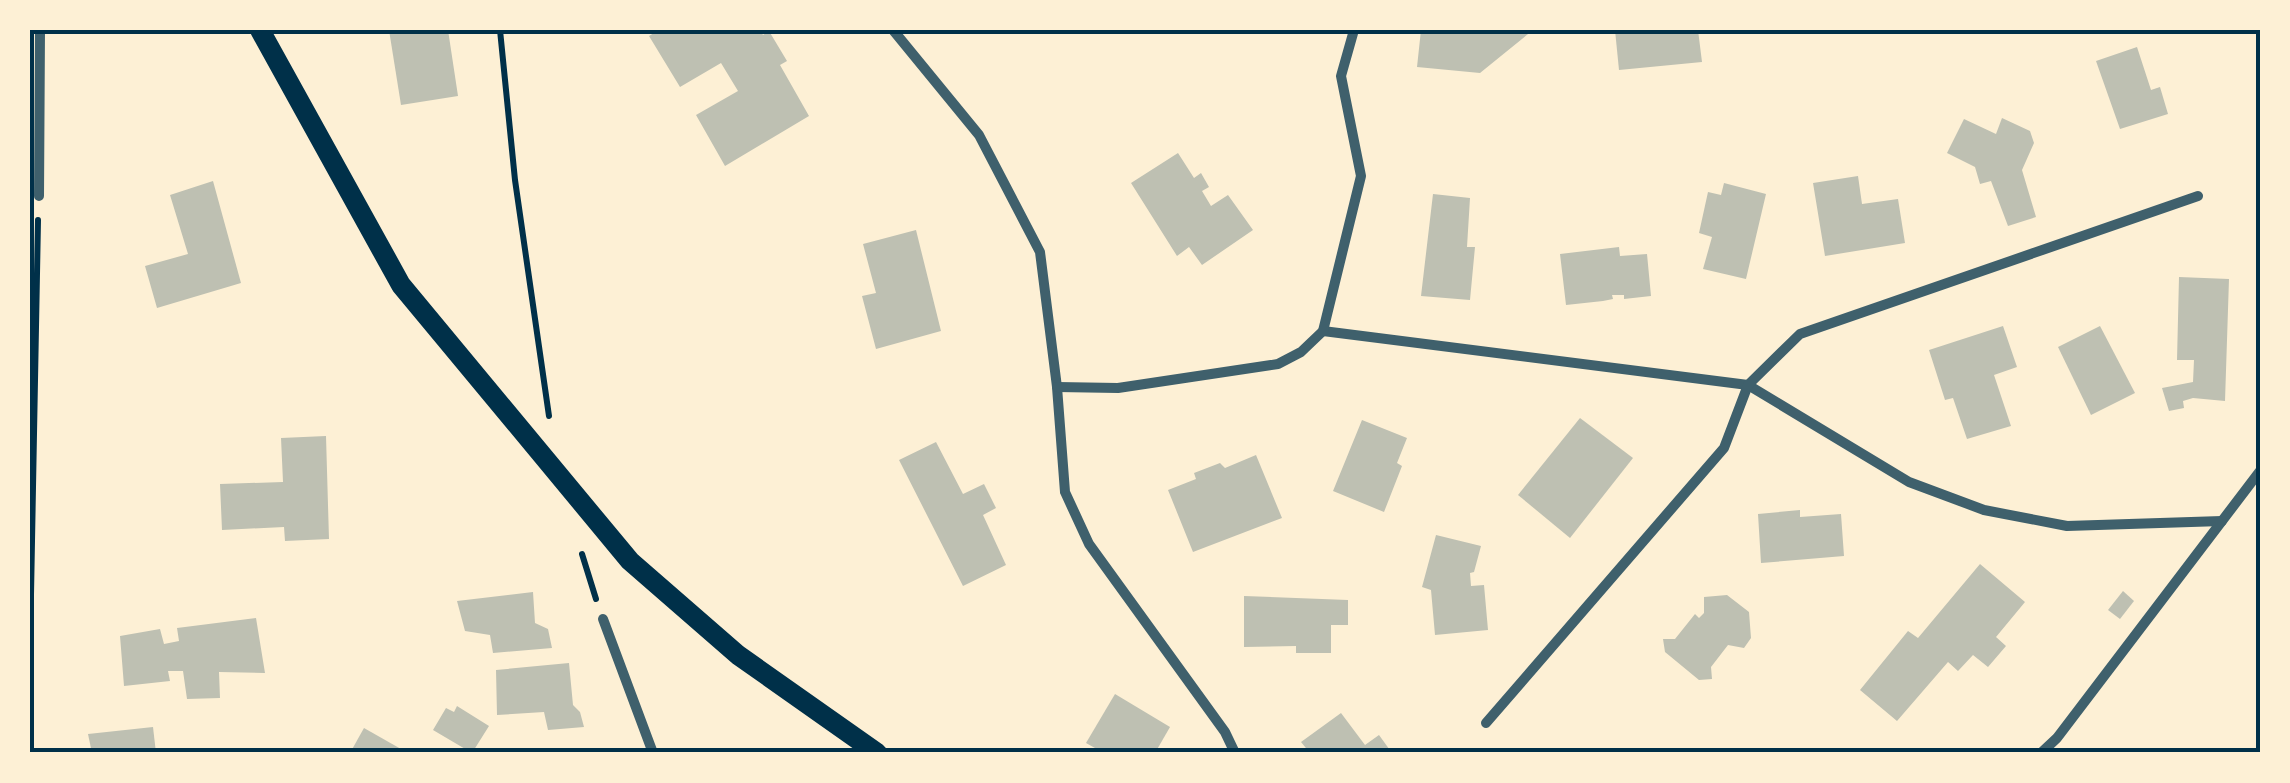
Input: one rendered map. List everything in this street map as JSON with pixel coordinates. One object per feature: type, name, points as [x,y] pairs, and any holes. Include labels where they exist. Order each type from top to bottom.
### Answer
[{"type":"main road","points":[[260,30],[401,285],[630,561],[738,655],[877,753]]},
{"type":"street","points":[[39,196],[40,30]]},
{"type":"street","points":[[893,30],[979,135],[1040,252],[1066,492],[1089,544],[1225,732],[1235,753]]},
{"type":"street","points":[[1057,387],[1118,388],[1278,364],[1301,352],[1323,331],[1361,176],[1341,76],[1354,30]]},
{"type":"street","points":[[1486,723],[1724,448],[1748,384],[1800,334],[2198,196]]},
{"type":"street","points":[[1323,331],[1748,384],[1909,482],[1984,510],[2067,526],[2222,521]]},
{"type":"street","points":[[2040,753],[2057,738],[2260,471]]},
{"type":"street","points":[[603,619],[653,753]]},
{"type":"path","points":[[500,30],[516,180],[557,473]]},
{"type":"path","points":[[30,648],[39,196]]},
{"type":"path","points":[[580,546],[603,619]]},
{"type":"building","points":[[389,30],[448,30],[458,96],[401,105]]},
{"type":"building","points":[[659,30],[760,30],[763,35],[769,31],[787,61],[780,65],[809,116],[725,166],[696,115],[738,91],[721,63],[680,87],[649,36]]},
{"type":"building","points":[[1421,30],[1533,30],[1480,73],[1417,67]]},
{"type":"building","points":[[1615,30],[1698,30],[1702,62],[1619,70]]},
{"type":"building","points":[[2137,47],[2151,90],[2160,87],[2168,114],[2120,129],[2096,61]]},
{"type":"building","points":[[2002,118],[2030,131],[2034,143],[2022,170],[2036,217],[2008,226],[1991,181],[1980,184],[1975,167],[1947,153],[1964,119],[1996,134]]},
{"type":"building","points":[[1178,153],[1194,178],[1201,173],[1209,187],[1202,191],[1211,206],[1228,195],[1253,230],[1202,265],[1189,247],[1177,256],[1131,183]]},
{"type":"building","points":[[1858,176],[1862,204],[1898,199],[1905,243],[1825,256],[1813,183]]},
{"type":"building","points":[[213,181],[241,283],[157,308],[145,266],[188,254],[170,195]]},
{"type":"building","points":[[1724,183],[1766,194],[1746,279],[1703,269],[1712,237],[1699,233],[1708,192],[1721,195]]},
{"type":"building","points":[[1433,194],[1470,198],[1467,247],[1475,247],[1470,300],[1421,296]]},
{"type":"building","points":[[916,230],[941,331],[876,349],[862,296],[876,293],[863,244]]},
{"type":"building","points":[[1619,247],[1620,256],[1647,254],[1651,296],[1624,299],[1624,295],[1612,295],[1613,299],[1566,305],[1560,254]]},
{"type":"building","points":[[2179,277],[2229,279],[2225,401],[2193,398],[2183,401],[2184,408],[2169,411],[2162,388],[2193,382],[2194,360],[2177,360]]},
{"type":"building","points":[[2003,326],[2017,367],[1994,375],[2011,426],[1967,439],[1953,398],[1945,400],[1929,350]]},
{"type":"building","points":[[2100,326],[2135,393],[2091,415],[2058,347]]},
{"type":"building","points":[[1580,418],[1633,458],[1570,538],[1518,495]]},
{"type":"building","points":[[1362,420],[1407,438],[1397,463],[1402,466],[1384,512],[1333,491]]},
{"type":"building","points":[[326,436],[329,539],[285,541],[284,527],[222,530],[220,484],[283,482],[281,438]]},
{"type":"building","points":[[936,442],[963,494],[984,484],[996,508],[983,515],[1006,565],[963,586],[899,460]]},
{"type":"building","points":[[1256,455],[1282,518],[1193,552],[1168,490],[1196,479],[1194,473],[1220,463],[1225,468]]},
{"type":"building","points":[[1800,510],[1800,517],[1841,514],[1844,556],[1761,563],[1758,514]]},
{"type":"building","points":[[1436,535],[1481,546],[1474,572],[1470,573],[1471,586],[1484,585],[1488,630],[1435,635],[1431,590],[1422,587]]},
{"type":"building","points":[[1980,564],[2025,602],[1996,637],[2006,646],[1988,667],[1973,655],[1958,671],[1948,662],[1897,721],[1860,690],[1908,631],[1918,638]]},
{"type":"building","points":[[2123,591],[2134,601],[2120,619],[2108,610]]},
{"type":"building","points":[[533,592],[535,623],[548,629],[552,648],[493,653],[490,635],[465,631],[457,601]]},
{"type":"building","points":[[1727,595],[1749,612],[1751,638],[1744,648],[1728,645],[1711,667],[1712,679],[1699,680],[1665,652],[1663,639],[1675,639],[1695,614],[1699,618],[1704,613],[1704,597]]},
{"type":"building","points":[[1244,596],[1348,600],[1348,625],[1331,625],[1331,653],[1296,653],[1296,646],[1244,647]]},
{"type":"building","points":[[256,618],[265,673],[219,672],[220,698],[187,699],[183,671],[168,671],[170,681],[124,686],[120,636],[160,629],[164,644],[179,641],[177,628]]},
{"type":"building","points":[[569,663],[573,705],[580,712],[584,727],[548,730],[544,712],[497,715],[496,670]]},
{"type":"building","points":[[1115,694],[1170,727],[1155,753],[1104,753],[1086,743]]},
{"type":"building","points":[[457,706],[489,726],[472,753],[433,730],[446,708],[454,712]]},
{"type":"building","points":[[1341,713],[1365,745],[1379,735],[1392,753],[1310,753],[1301,742]]},
{"type":"building","points":[[153,727],[156,753],[92,753],[88,734]]},
{"type":"building","points":[[364,728],[408,753],[350,753]]}]
